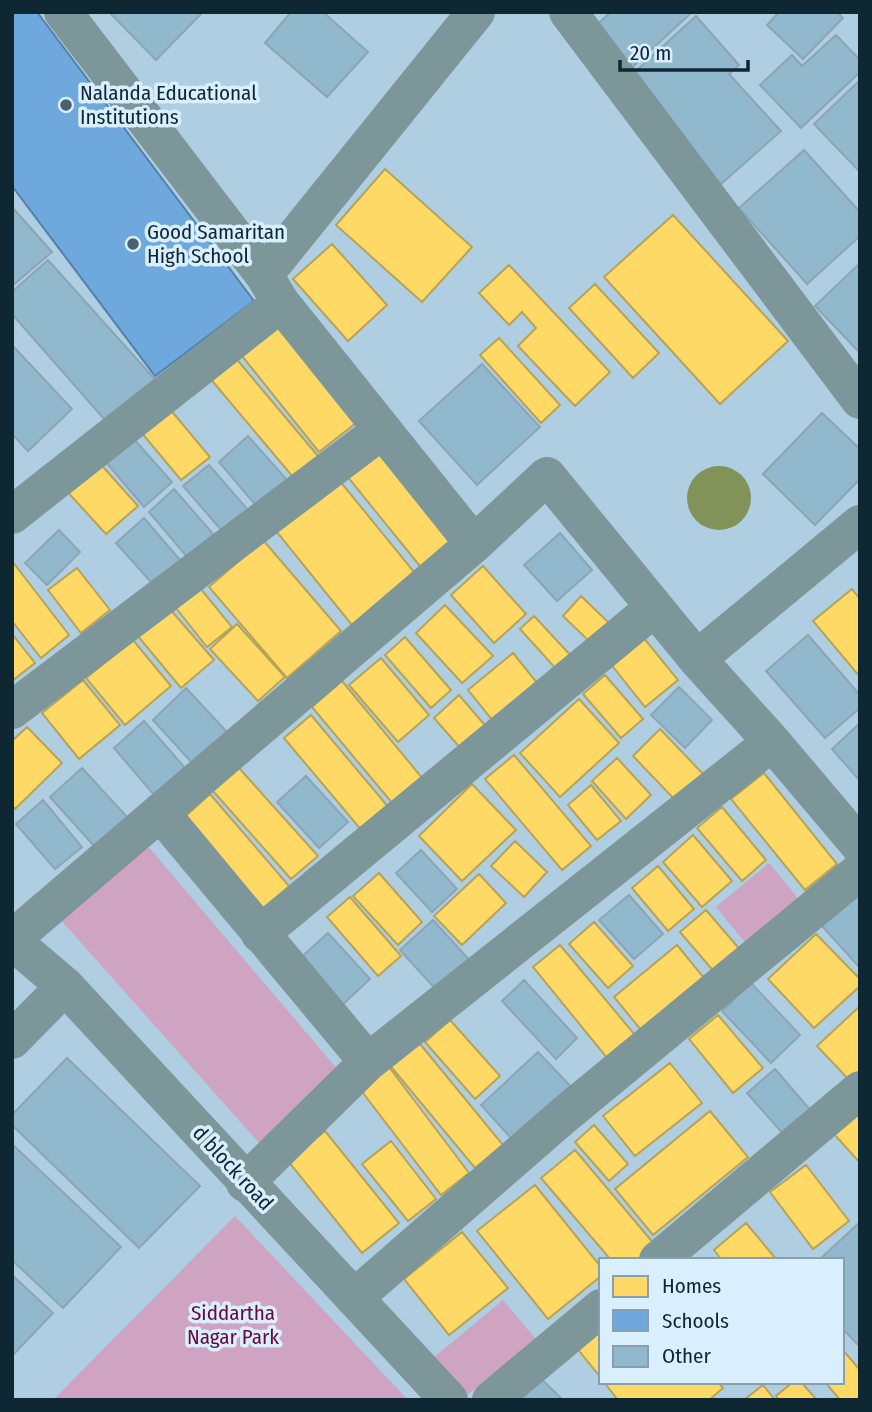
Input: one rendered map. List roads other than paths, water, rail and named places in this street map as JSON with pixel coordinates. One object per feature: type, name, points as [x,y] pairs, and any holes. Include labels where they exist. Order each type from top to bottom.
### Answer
[{"type":"street","points":[[64,12],[272,289],[474,544]]},
{"type":"street","points":[[12,515],[272,289],[476,12]]},
{"type":"street","points":[[568,12],[860,400]]},
{"type":"street","points":[[12,710],[382,431]]},
{"type":"street","points":[[12,940],[474,544],[547,476],[654,608],[772,742],[858,848],[563,1116],[354,1298]]},
{"type":"street","points":[[697,659],[860,524]]},
{"type":"street","points":[[260,934],[654,608]]},
{"type":"street","points":[[245,1183],[368,1062],[772,742]]},
{"type":"street","points":[[160,813],[368,1062]]},
{"type":"street","name":"d block road","points":[[12,940],[65,986],[449,1400]]},
{"type":"street","points":[[12,1040],[65,986]]},
{"type":"street","points":[[660,1258],[860,1090]]},
{"type":"street","points":[[491,1400],[599,1310]]},
{"type":"place","name":"Nalanda Educational Institutions","points":[[66,105]]},
{"type":"place","name":"Good Samaritan High School","points":[[133,244]]},
{"type":"park label","name":"Siddartha Nagar Park","points":[[233,1325]]}]
